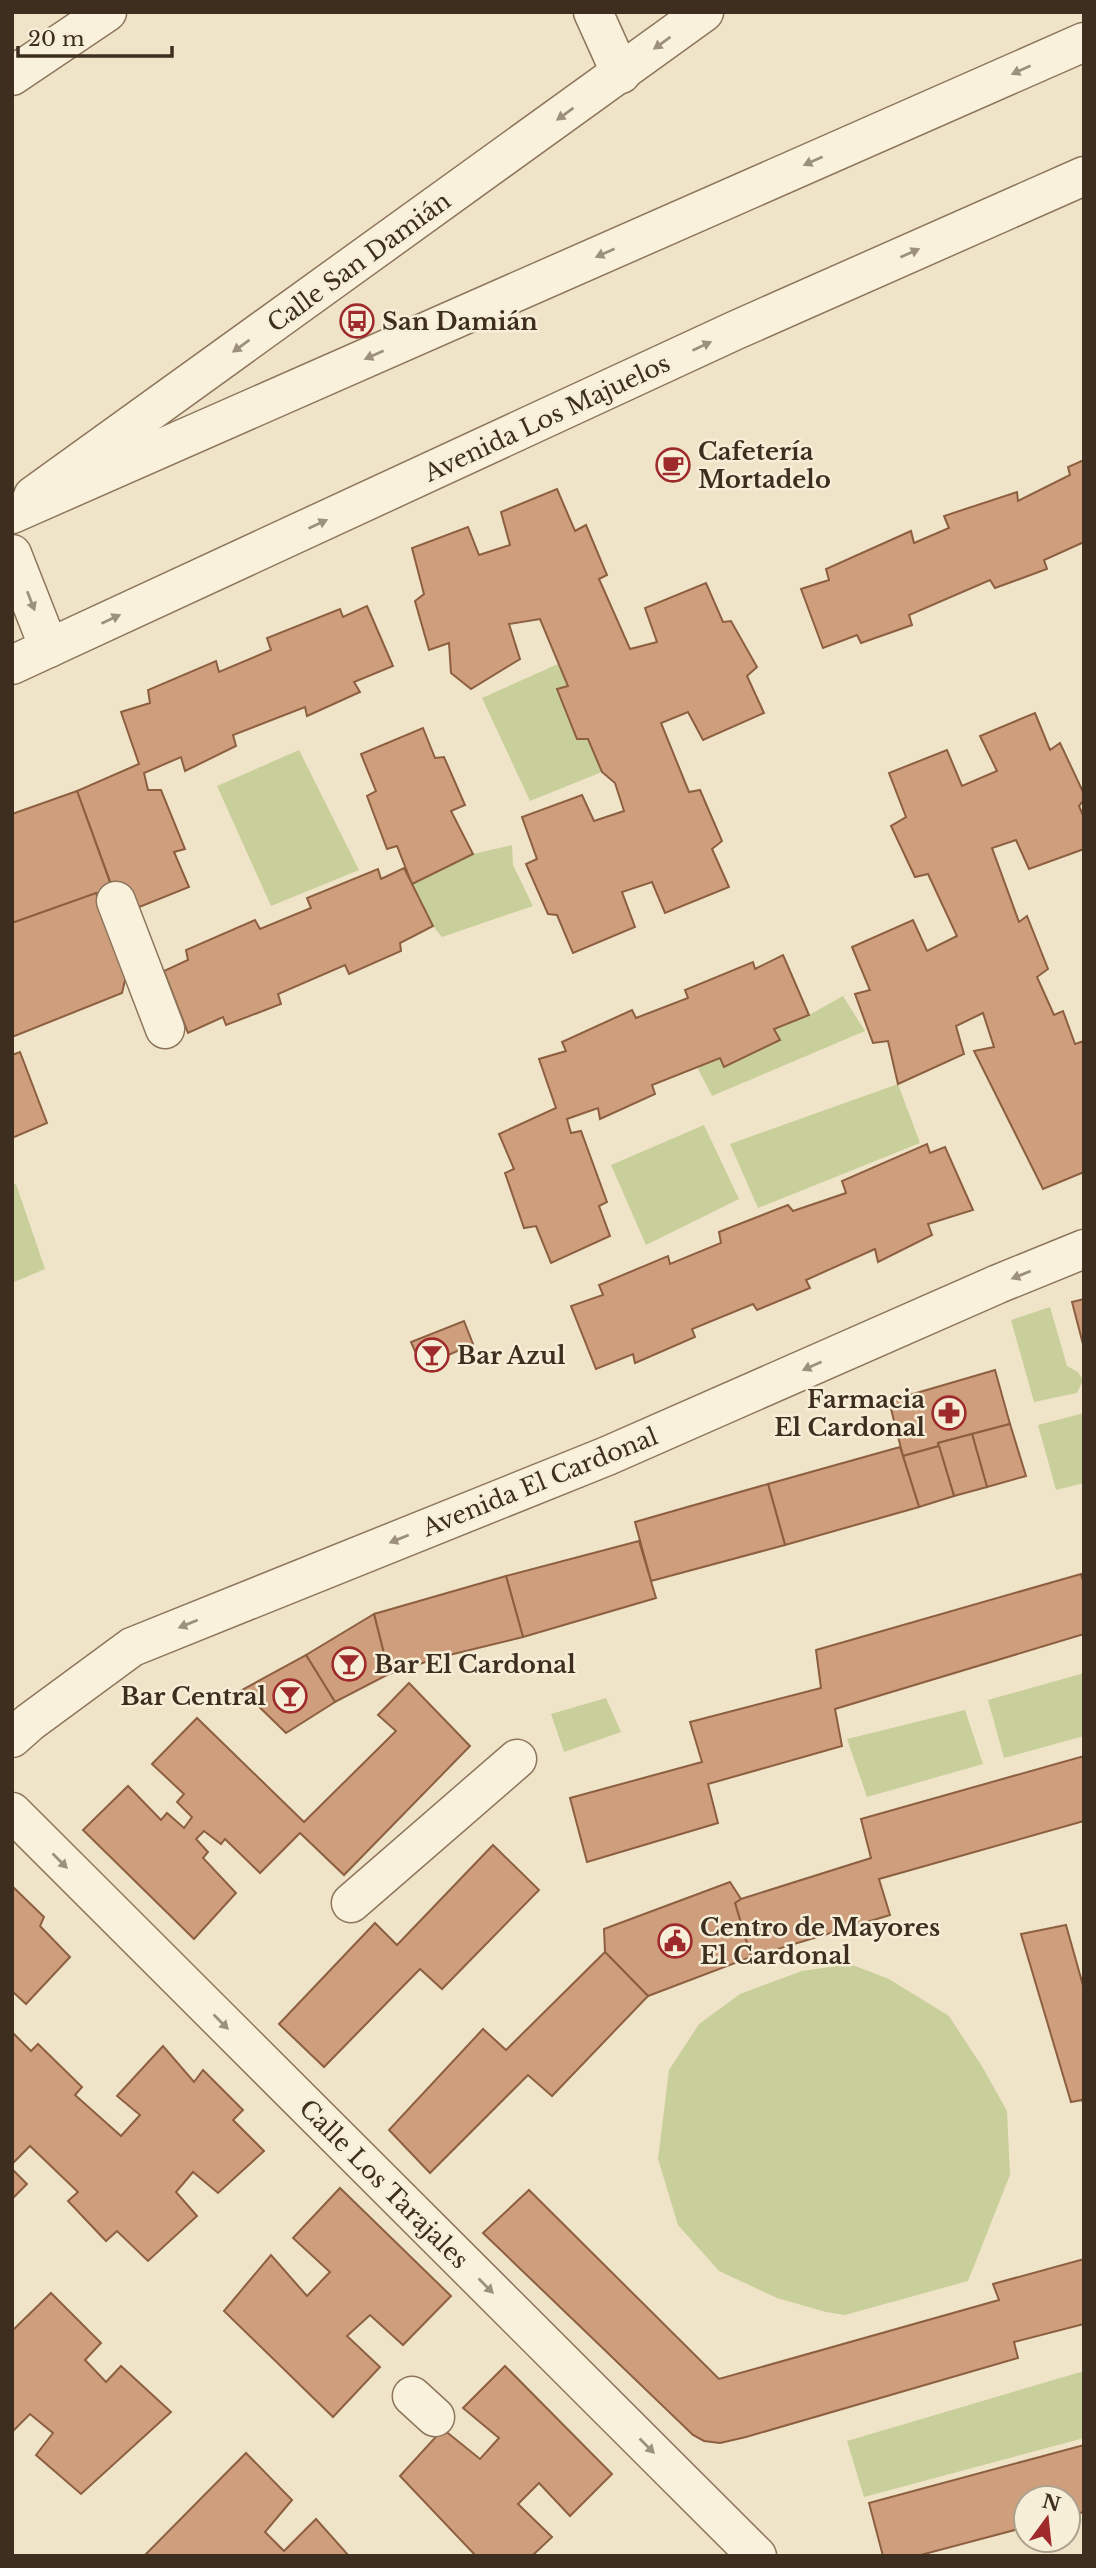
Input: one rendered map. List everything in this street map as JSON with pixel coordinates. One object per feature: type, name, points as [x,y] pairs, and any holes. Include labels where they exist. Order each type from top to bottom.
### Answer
[{"type":"street","points":[[12,76],[107,12]]},
{"type":"street","points":[[593,12],[621,74]]},
{"type":"street","name":"Calle San Damián","points":[[12,512],[704,12]]},
{"type":"street","points":[[12,512],[1084,42]]},
{"type":"street","name":"Avenida Los Majuelos","points":[[12,665],[736,330],[1084,176]]},
{"type":"street","points":[[12,554],[49,648]]},
{"type":"street","points":[[116,901],[165,1029]]},
{"type":"street","name":"Avenida El Cardonal","points":[[12,1738],[132,1647],[607,1456],[998,1284],[1084,1249]]},
{"type":"street","points":[[351,1903],[517,1759]]},
{"type":"street","name":"Calle Los Tarajales","points":[[12,1812],[757,2556]]},
{"type":"green space","points":[[558,664],[568,686],[557,689],[577,739],[588,739],[602,772],[530,801],[482,698]]},
{"type":"green space","points":[[299,750],[359,870],[271,906],[217,786]]},
{"type":"green space","points":[[512,845],[513,865],[533,906],[442,937],[433,926],[412,884],[473,854]]},
{"type":"green space","points":[[843,996],[865,1031],[712,1096],[697,1067],[720,1058],[725,1067],[780,1040],[774,1029],[809,1015]]},
{"type":"green space","points":[[898,1084],[920,1143],[758,1208],[730,1144]]},
{"type":"green space","points":[[704,1125],[739,1199],[646,1245],[611,1165]]},
{"type":"green space","points":[[16,1184],[45,1269],[12,1283],[12,1185]]},
{"type":"green space","points":[[1050,1307],[1067,1366],[1078,1372],[1083,1380],[1077,1393],[1034,1402],[1011,1320]]},
{"type":"green space","points":[[1084,1413],[1084,1483],[1056,1490],[1038,1425]]},
{"type":"green space","points":[[1084,1673],[1084,1736],[1004,1758],[988,1700]]},
{"type":"green space","points":[[606,1698],[621,1732],[564,1752],[551,1714]]},
{"type":"green space","points":[[965,1710],[983,1764],[867,1797],[847,1739]]},
{"type":"green space","points":[[850,1964],[889,1979],[949,2016],[1007,2111],[1010,2175],[968,2281],[845,2315],[777,2298],[719,2271],[678,2225],[658,2159],[669,2070],[699,2024],[740,1994],[802,1971]]},
{"type":"green space","points":[[1084,2371],[1084,2438],[864,2497],[847,2441]]},
{"type":"building","points":[[1084,460],[1084,542],[1044,560],[1047,569],[995,588],[990,580],[909,615],[912,625],[861,643],[857,635],[823,648],[801,589],[829,580],[826,569],[911,531],[914,543],[949,528],[944,516],[1017,492],[1018,501],[1070,475],[1068,467]]},
{"type":"building","points":[[557,489],[575,531],[586,525],[607,575],[599,579],[630,649],[657,642],[645,608],[706,583],[723,622],[731,621],[757,667],[747,676],[764,713],[703,740],[688,712],[661,723],[689,792],[700,790],[722,841],[712,849],[729,887],[665,913],[652,882],[622,892],[635,927],[573,953],[557,915],[548,914],[526,864],[537,859],[522,817],[582,795],[594,821],[624,811],[615,783],[602,772],[588,739],[577,739],[557,689],[568,686],[540,619],[509,624],[520,659],[471,689],[451,673],[449,643],[429,650],[415,601],[424,594],[412,548],[468,527],[479,555],[510,545],[501,512]]},
{"type":"building","points":[[367,606],[393,666],[354,682],[360,692],[307,716],[305,707],[233,735],[236,746],[185,771],[181,757],[144,773],[148,790],[161,790],[185,849],[174,852],[189,887],[122,914],[77,791],[139,764],[121,712],[150,703],[148,690],[216,661],[219,672],[271,650],[267,638],[340,609],[343,617]]},
{"type":"building","points":[[1035,713],[1050,750],[1060,743],[1084,794],[1084,800],[1079,806],[1084,818],[1084,849],[1029,869],[1016,840],[992,848],[1019,922],[1027,916],[1048,969],[1037,977],[1054,1015],[1063,1011],[1075,1044],[1084,1041],[1084,1172],[1043,1189],[974,1051],[994,1047],[983,1013],[956,1026],[964,1054],[898,1084],[888,1041],[873,1043],[855,994],[870,990],[852,947],[913,920],[927,951],[957,936],[928,874],[915,877],[891,826],[906,817],[889,773],[947,750],[962,786],[997,771],[980,736]]},
{"type":"building","points":[[423,728],[435,758],[444,757],[465,805],[451,811],[473,854],[412,884],[397,846],[387,849],[367,796],[376,791],[361,754]]},
{"type":"building","points":[[77,791],[112,888],[12,923],[12,814]]},
{"type":"building","points":[[404,868],[433,926],[400,943],[401,951],[349,974],[345,965],[278,994],[281,1004],[226,1025],[223,1017],[188,1033],[164,971],[188,960],[186,950],[255,920],[260,929],[311,908],[307,898],[378,869],[381,879]]},
{"type":"building","points":[[96,893],[126,976],[122,993],[12,1037],[12,923]]},
{"type":"building","points":[[783,955],[809,1015],[774,1029],[780,1040],[724,1067],[720,1058],[652,1085],[655,1094],[600,1119],[598,1108],[567,1119],[571,1133],[581,1131],[607,1202],[599,1206],[610,1236],[551,1263],[536,1226],[524,1228],[505,1173],[514,1169],[499,1134],[556,1108],[539,1059],[566,1051],[562,1042],[632,1010],[636,1018],[688,998],[685,990],[753,962],[755,969]]},
{"type":"building","points":[[20,1052],[47,1123],[12,1138],[12,1055]]},
{"type":"building","points":[[927,1144],[930,1153],[945,1147],[973,1210],[928,1224],[932,1235],[878,1262],[875,1249],[806,1280],[810,1288],[757,1310],[753,1304],[692,1329],[695,1337],[635,1363],[633,1354],[596,1369],[571,1306],[603,1295],[599,1285],[668,1256],[670,1264],[721,1243],[719,1232],[788,1205],[793,1211],[846,1193],[842,1181]]},
{"type":"building","points":[[1084,1299],[1084,1348],[1072,1302]]},
{"type":"building","name":"Bar Azul","points":[[464,1321],[473,1344],[422,1367],[411,1342]]},
{"type":"building","name":"Farmacia El Cardonal","points":[[995,1370],[1010,1424],[938,1443],[939,1446],[903,1456],[889,1401]]},
{"type":"building","points":[[1010,1424],[1026,1476],[987,1487],[972,1434]]},
{"type":"building","points":[[972,1434],[987,1487],[954,1496],[938,1443]]},
{"type":"building","points":[[939,1446],[954,1496],[919,1507],[903,1456]]},
{"type":"building","points":[[900,1447],[919,1507],[785,1545],[768,1484]]},
{"type":"building","points":[[768,1484],[785,1545],[651,1581],[635,1522]]},
{"type":"building","points":[[639,1541],[656,1598],[523,1637],[506,1576]]},
{"type":"building","points":[[1081,1574],[1084,1584],[1084,1634],[835,1709],[842,1746],[708,1784],[718,1823],[587,1862],[570,1798],[702,1762],[690,1722],[821,1688],[816,1650]]},
{"type":"building","points":[[506,1576],[523,1637],[441,1657],[389,1674],[374,1614]]},
{"type":"building","name":"Bar El Cardonal","points":[[374,1614],[389,1674],[335,1702],[306,1655]]},
{"type":"building","name":"Bar Central","points":[[306,1655],[335,1702],[286,1733],[242,1690]]},
{"type":"building","points":[[409,1683],[470,1746],[344,1875],[300,1833],[260,1873],[225,1839],[221,1844],[204,1831],[196,1839],[208,1852],[203,1858],[236,1893],[194,1939],[83,1830],[128,1786],[161,1820],[167,1813],[184,1828],[192,1817],[177,1802],[184,1794],[152,1764],[197,1718],[304,1822],[396,1731],[378,1715]]},
{"type":"building","points":[[1084,1756],[1084,1821],[879,1879],[890,1915],[751,1957],[735,1903],[871,1858],[861,1819]]},
{"type":"building","points":[[493,1845],[539,1890],[442,1989],[420,1969],[324,2067],[279,2024],[375,1923],[397,1945]]},
{"type":"building","name":"Centro de Mayores El Cardonal","points":[[730,1882],[741,1899],[735,1903],[751,1957],[648,1996],[605,1952],[604,1929]]},
{"type":"building","points":[[12,1886],[44,1917],[40,1926],[70,1957],[26,2004],[12,1991]]},
{"type":"building","points":[[1066,1925],[1084,1989],[1084,2106],[1082,2100],[1071,2102],[1021,1934]]},
{"type":"building","points":[[605,1952],[648,1996],[552,2096],[528,2075],[430,2173],[389,2130],[483,2029],[506,2050]]},
{"type":"building","points":[[12,2032],[31,2051],[38,2044],[82,2087],[75,2095],[121,2136],[140,2115],[117,2096],[163,2046],[194,2082],[203,2070],[243,2110],[233,2120],[264,2151],[218,2193],[193,2172],[176,2192],[197,2216],[148,2261],[117,2231],[106,2241],[68,2201],[78,2192],[30,2146],[12,2164]]},
{"type":"building","points":[[12,2169],[27,2184],[12,2199]]},
{"type":"building","points":[[340,2188],[451,2296],[403,2345],[370,2315],[347,2336],[380,2367],[333,2417],[224,2311],[271,2255],[307,2296],[330,2272],[293,2238]]},
{"type":"building","points":[[529,2190],[719,2379],[999,2300],[993,2284],[1084,2259],[1084,2324],[1014,2342],[1018,2358],[746,2437],[720,2443],[704,2441],[693,2435],[483,2233]]},
{"type":"building","points":[[51,2293],[101,2343],[85,2360],[106,2382],[121,2366],[171,2412],[81,2494],[36,2455],[53,2433],[30,2414],[12,2432],[12,2331]]},
{"type":"building","points":[[505,2366],[612,2474],[570,2516],[539,2483],[518,2504],[552,2537],[532,2556],[476,2556],[400,2476],[443,2429],[480,2459],[499,2438],[463,2408]]},
{"type":"building","points":[[1084,2445],[1084,2512],[1082,2484],[1012,2484],[1012,2531],[917,2556],[883,2556],[869,2503]]},
{"type":"building","points":[[246,2453],[292,2500],[265,2532],[284,2551],[316,2519],[349,2556],[144,2556]]},
{"type":"place","name":"San Damián","points":[[357,321]]},
{"type":"place","name":"Cafetería Mortadelo","points":[[673,465]]},
{"type":"place","name":"Bar Azul","points":[[432,1355]]},
{"type":"place","name":"Farmacia El Cardonal","points":[[949,1413]]},
{"type":"place","name":"Bar El Cardonal","points":[[349,1664]]},
{"type":"place","name":"Bar Central","points":[[290,1696]]},
{"type":"place","name":"Centro de Mayores El Cardonal","points":[[675,1941]]}]
